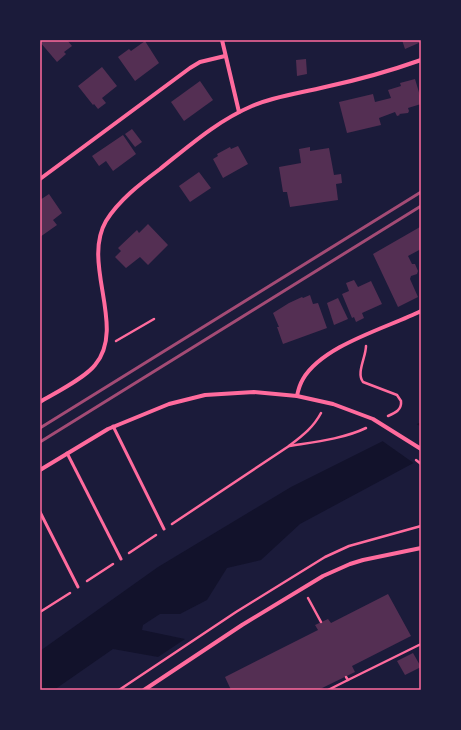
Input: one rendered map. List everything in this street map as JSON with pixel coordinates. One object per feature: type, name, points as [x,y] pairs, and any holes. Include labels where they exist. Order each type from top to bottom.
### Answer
[{"type":"street","points":[[222,40],[239,112]]},
{"type":"street","points":[[40,179],[190,68],[204,61],[225,56]]},
{"type":"street","points":[[40,402],[88,372],[95,365],[104,348],[107,327],[98,251],[99,242],[106,221],[117,206],[139,185],[212,128],[239,112],[268,100],[364,78],[421,60]]},
{"type":"street","points":[[297,396],[303,378],[319,362],[330,354],[343,346],[421,311]]},
{"type":"street","points":[[40,470],[113,426],[169,404],[205,395],[254,392],[297,396],[333,404],[373,419],[421,449]]},
{"type":"street","points":[[144,690],[303,587],[323,576],[363,560],[421,548]]},
{"type":"lane","points":[[113,426],[164,530]]},
{"type":"lane","points":[[67,453],[121,559]]},
{"type":"lane","points":[[40,512],[78,587]]},
{"type":"path","points":[[104,348],[154,319]]},
{"type":"path","points":[[289,446],[307,432],[316,422],[321,413]]},
{"type":"path","points":[[303,587],[322,622]]},
{"type":"path","points":[[40,612],[54,603]]},
{"type":"path","points":[[328,690],[421,644]]},
{"type":"shaded area","points":[[421,422],[421,459],[300,524],[261,560],[227,568],[207,600],[180,614],[160,614],[143,625],[142,630],[185,639],[158,657],[113,649],[54,690],[40,690],[40,651],[158,567],[291,487]]},
{"type":"pier","points":[[415,423],[421,427],[421,461],[415,464],[381,440]]},
{"type":"building","points":[[40,40],[67,40],[72,46],[64,52],[66,54],[57,62],[40,42]]},
{"type":"building","points":[[402,40],[421,40],[421,42],[405,49]]},
{"type":"building","points":[[145,41],[159,63],[135,81],[118,57],[129,49],[131,51]]},
{"type":"building","points":[[306,59],[307,74],[297,76],[296,60]]},
{"type":"building","points":[[102,67],[117,86],[102,98],[106,103],[98,109],[78,86]]},
{"type":"building","points":[[415,79],[421,104],[408,108],[408,113],[399,114],[400,115],[397,116],[395,112],[379,118],[381,125],[347,133],[339,102],[373,94],[375,102],[391,98],[388,90],[401,86],[400,83]]},
{"type":"building","points":[[200,81],[213,100],[184,121],[171,102]]},
{"type":"building","points":[[132,129],[142,142],[135,147],[125,134]]},
{"type":"building","points":[[123,135],[136,154],[113,171],[106,161],[99,166],[92,156]]},
{"type":"building","points":[[238,146],[248,164],[223,178],[213,159],[218,156],[217,154],[230,147],[231,149]]},
{"type":"building","points":[[310,147],[310,151],[329,148],[334,175],[341,174],[342,183],[336,184],[338,200],[290,207],[287,192],[283,192],[279,167],[301,163],[299,149]]},
{"type":"building","points":[[199,172],[211,188],[190,202],[179,186]]},
{"type":"building","points":[[49,194],[62,213],[53,220],[57,225],[40,237],[40,200]]},
{"type":"building","points":[[148,224],[168,245],[148,265],[140,257],[126,268],[115,257],[121,251],[118,248],[137,230],[139,233]]},
{"type":"building","points":[[420,227],[421,249],[408,256],[412,264],[415,264],[418,271],[417,274],[411,276],[410,279],[418,297],[398,307],[373,254]]},
{"type":"building","points":[[354,280],[358,287],[371,281],[382,304],[362,313],[364,318],[356,322],[354,317],[352,318],[342,294],[349,291],[346,283]]},
{"type":"building","points":[[310,295],[313,304],[318,303],[327,328],[283,344],[277,327],[279,327],[273,313],[289,303]]},
{"type":"building","points":[[338,298],[348,319],[334,325],[327,303]]},
{"type":"building","points":[[388,594],[411,636],[352,666],[355,672],[318,690],[231,690],[225,677],[318,630],[315,625],[328,619],[331,623]]},
{"type":"building","points":[[413,653],[421,667],[405,675],[397,661]]},
{"type":"railway","points":[[40,428],[421,192]]},
{"type":"railway","points":[[40,442],[421,206]]}]
